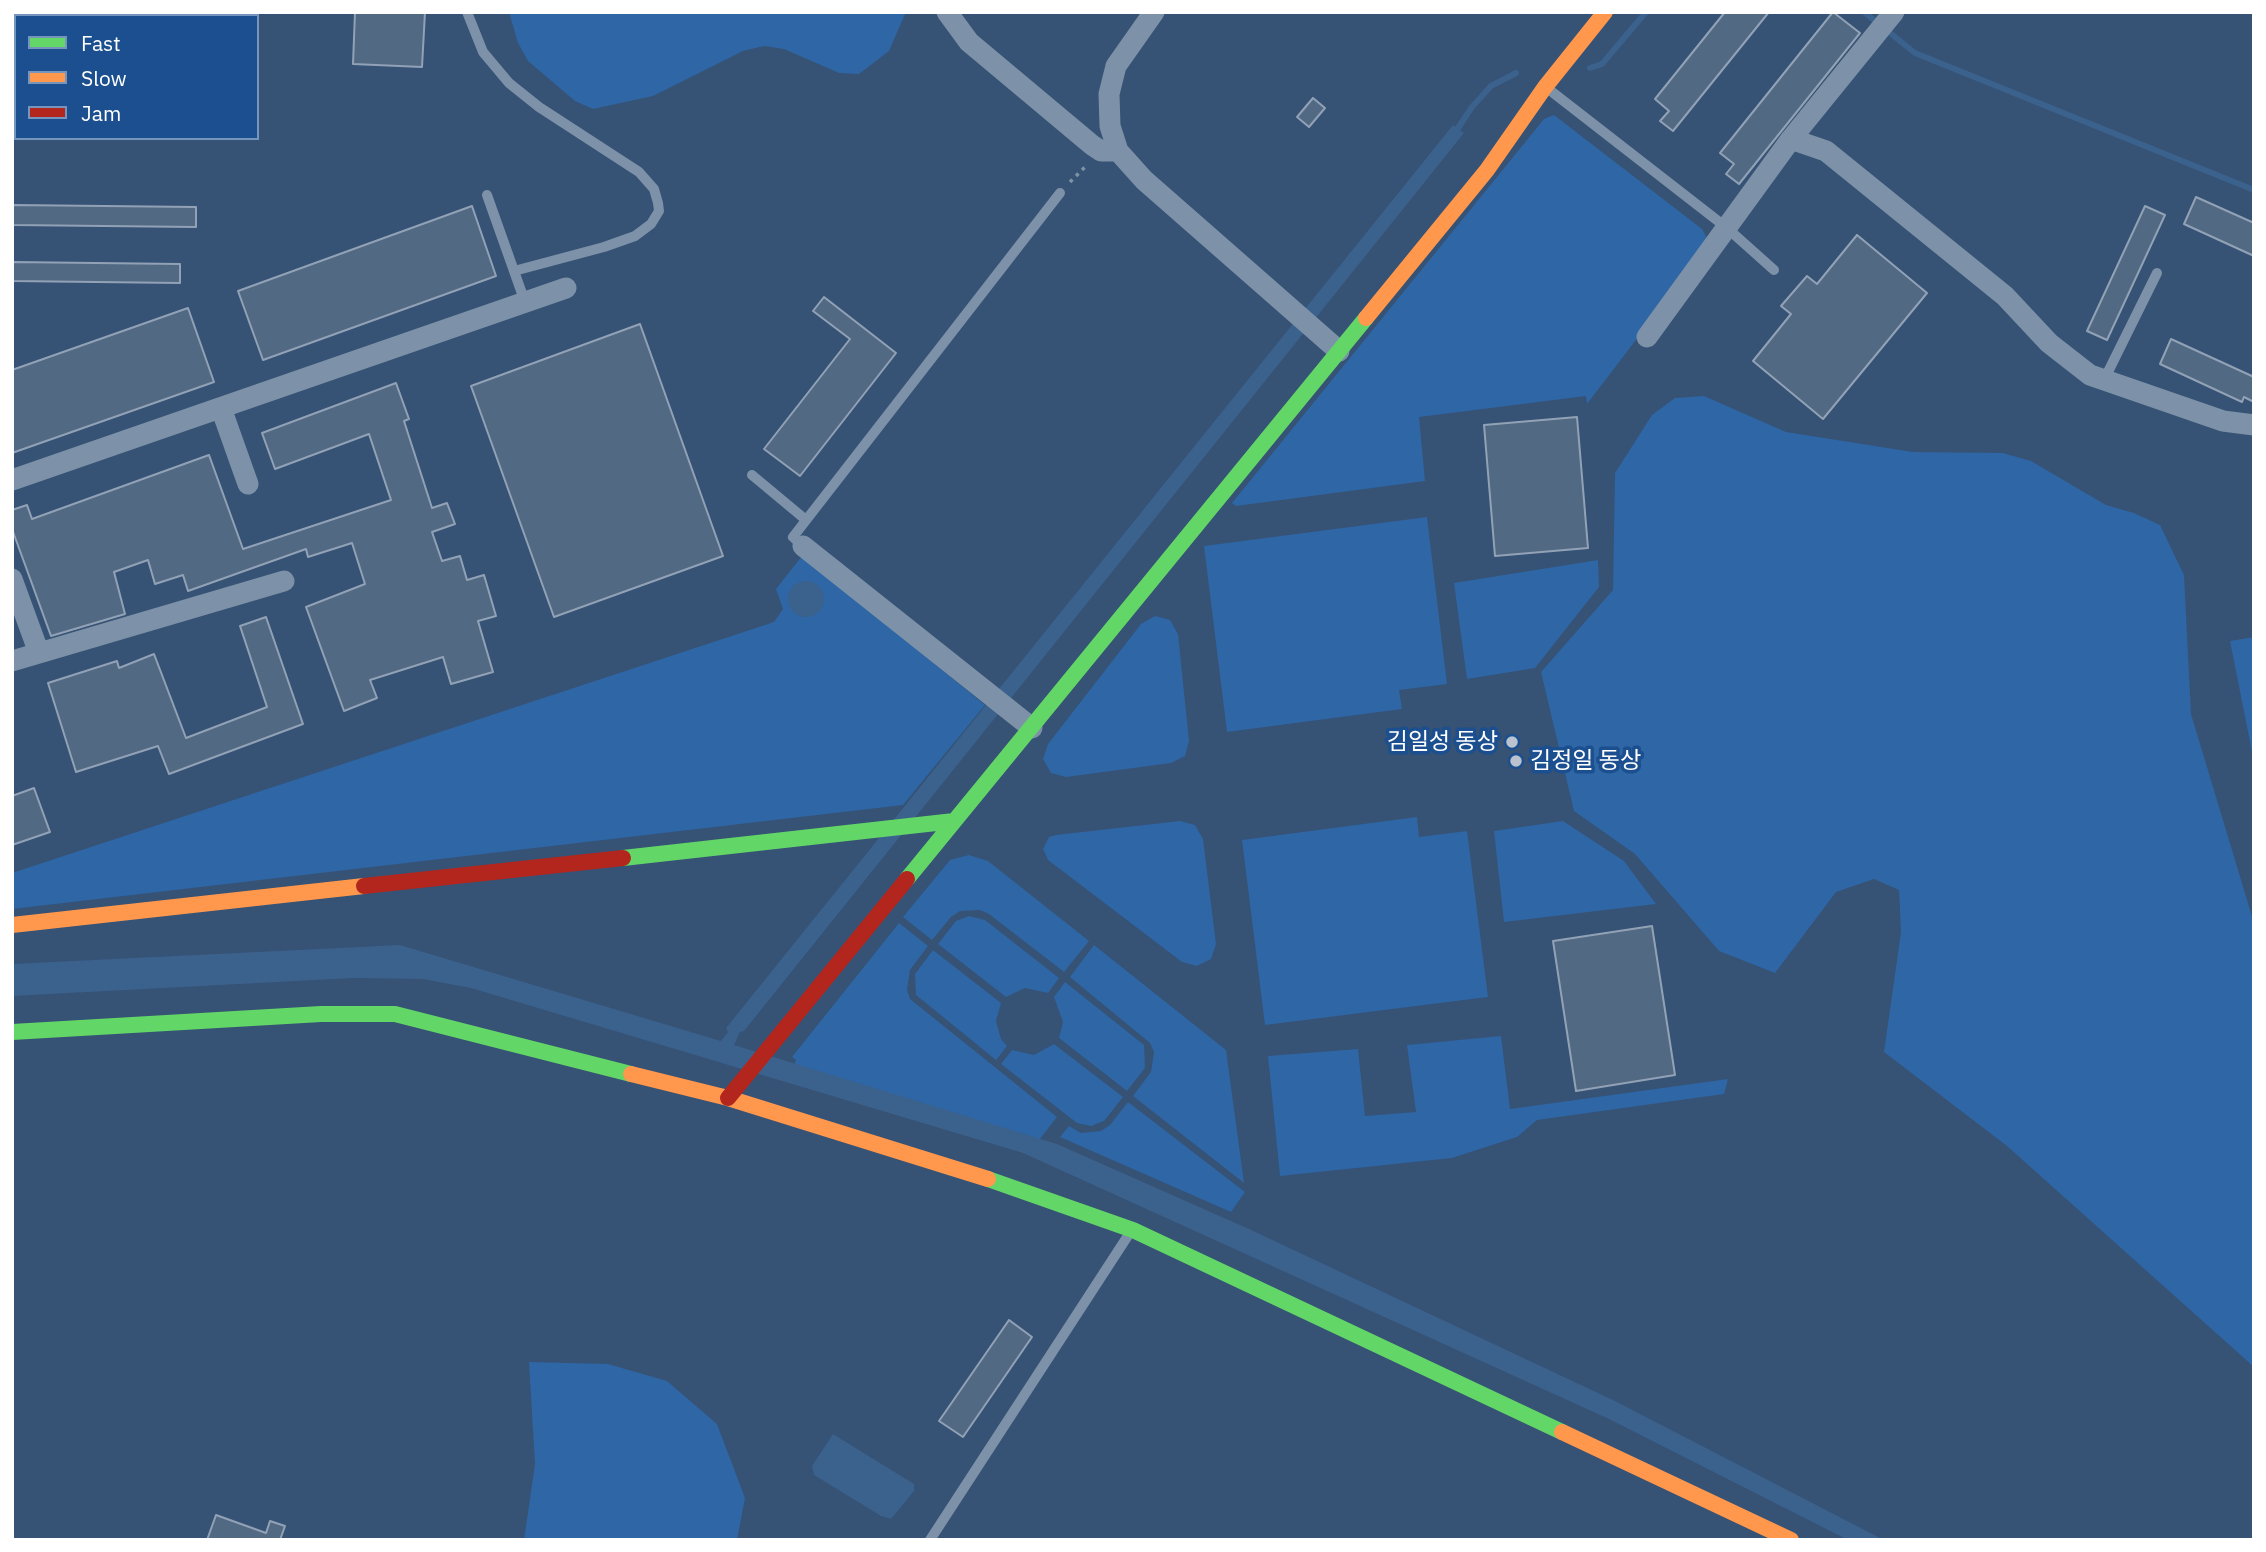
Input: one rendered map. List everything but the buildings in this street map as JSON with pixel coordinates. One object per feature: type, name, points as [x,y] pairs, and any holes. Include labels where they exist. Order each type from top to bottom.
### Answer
[{"type":"street","points":[[947,12],[969,42],[1144,180],[1305,324],[1339,351]]},
{"type":"street","points":[[1109,151],[1109,94],[1116,66],[1154,12]]},
{"type":"street","points":[[728,1098],[1487,170],[1545,87],[1605,12]]},
{"type":"street","points":[[1647,337],[1791,139],[1894,12]]},
{"type":"street","points":[[1791,139],[1826,151],[2005,296],[2049,343],[2090,375],[2223,421],[2254,425]]},
{"type":"street","points":[[12,480],[566,288]]},
{"type":"street","points":[[221,408],[248,484]]},
{"type":"street","points":[[803,546],[1032,728]]},
{"type":"street","points":[[12,579],[39,653]]},
{"type":"street","points":[[12,661],[284,581]]},
{"type":"street","points":[[12,925],[954,821]]},
{"type":"street","points":[[12,1032],[321,1014],[395,1014],[728,1098],[1041,1196],[1133,1230],[1791,1540]]},
{"type":"lane","points":[[467,12],[483,51],[509,83],[539,107],[639,172],[654,190],[658,203],[659,211],[651,224],[635,236],[514,271]]},
{"type":"lane","points":[[1545,87],[1727,228],[1774,270]]},
{"type":"lane","points":[[803,546],[793,537],[1060,193]]},
{"type":"lane","points":[[487,195],[525,302]]},
{"type":"lane","points":[[2104,380],[2157,273]]},
{"type":"lane","points":[[752,475],[806,520]]},
{"type":"lane","points":[[930,1540],[1133,1230]]},
{"type":"path","points":[[1060,193],[1109,151]]},
{"type":"shaded area","points":[[509,12],[906,12],[889,51],[859,74],[839,73],[784,49],[764,46],[743,51],[653,96],[593,109],[575,101],[528,61],[518,43]]},
{"type":"shaded area","points":[[1554,115],[1702,229],[1707,238],[1704,251],[1587,404],[1586,396],[1419,417],[1425,481],[1236,506],[1232,503],[1544,119]]},
{"type":"shaded area","points":[[1453,125],[1464,133],[744,1031],[740,1032],[734,1045],[1057,1144],[1249,1229],[1615,1401],[1884,1540],[1848,1540],[1609,1419],[1023,1153],[471,988],[423,979],[353,978],[12,996],[12,964],[400,945],[721,1041],[728,1032],[726,1028]]},
{"type":"shaded area","points":[[1704,396],[1786,432],[1913,452],[2003,453],[2031,461],[2106,505],[2134,513],[2160,525],[2184,575],[2191,714],[2254,923],[2254,1367],[2007,1146],[1884,1052],[1901,932],[1899,890],[1874,879],[1836,892],[1775,973],[1719,951],[1635,854],[1574,811],[1541,672],[1613,590],[1615,473],[1652,415],[1675,398]]},
{"type":"shaded area","points":[[1427,517],[1447,684],[1399,690],[1402,709],[1227,732],[1204,546]]},
{"type":"shaded area","points":[[802,556],[985,705],[903,805],[12,909],[12,873],[774,622],[783,609],[776,589]]},
{"type":"shaded area","points":[[1598,560],[1599,587],[1535,668],[1467,679],[1454,583]]},
{"type":"shaded area","points":[[806,581],[819,586],[824,599],[819,612],[806,617],[793,612],[788,599],[793,586]]},
{"type":"shaded area","points":[[1155,616],[1170,620],[1178,634],[1189,741],[1185,756],[1171,763],[1066,777],[1051,773],[1043,759],[1048,744],[1141,624]]},
{"type":"shaded area","points":[[2254,637],[2254,762],[2230,641]]},
{"type":"shaded area","points":[[1417,817],[1419,837],[1467,831],[1488,997],[1265,1025],[1242,840]]},
{"type":"shaded area","points":[[1180,821],[1195,825],[1203,839],[1216,944],[1211,959],[1197,966],[1182,962],[1048,860],[1043,849],[1049,837],[1056,835]]},
{"type":"shaded area","points":[[1563,821],[1624,861],[1656,904],[1504,922],[1494,831]]},
{"type":"shaded area","points":[[969,855],[988,861],[1089,941],[1064,972],[989,914],[980,910],[960,911],[951,917],[932,940],[903,917],[950,860]]},
{"type":"shaded area","points":[[969,916],[985,920],[1059,978],[1048,993],[1025,988],[1006,997],[938,944],[956,921]]},
{"type":"shaded area","points":[[899,923],[928,946],[910,970],[907,990],[910,999],[1057,1117],[1039,1140],[794,1066],[796,1060],[792,1057]]},
{"type":"shaded area","points":[[1094,945],[1226,1050],[1244,1183],[1133,1096],[1151,1072],[1154,1052],[1150,1043],[1070,977]]},
{"type":"shaded area","points":[[933,950],[1001,1003],[996,1021],[1001,1039],[1007,1046],[996,1060],[916,995],[915,974]]},
{"type":"shaded area","points":[[1065,982],[1144,1045],[1145,1068],[1127,1091],[1059,1038],[1063,1022],[1054,997]]},
{"type":"shaded area","points":[[1501,1036],[1510,1109],[1728,1079],[1724,1094],[1537,1120],[1517,1137],[1452,1158],[1280,1176],[1268,1056],[1358,1049],[1365,1116],[1416,1112],[1407,1045]]},
{"type":"shaded area","points":[[1054,1044],[1123,1097],[1104,1121],[1091,1126],[1077,1123],[1001,1064],[1012,1050],[1034,1055]]},
{"type":"shaded area","points":[[1128,1102],[1245,1192],[1231,1212],[1060,1137],[1069,1126],[1081,1133],[1101,1131],[1110,1125]]},
{"type":"shaded area","points":[[529,1362],[608,1364],[667,1381],[717,1424],[745,1498],[737,1540],[524,1540],[535,1464]]},
{"type":"shaded area","points":[[833,1434],[914,1484],[914,1491],[891,1519],[881,1516],[814,1475],[812,1466]]},
{"type":"waterway","points":[[1590,68],[1602,64],[1646,12]]},
{"type":"waterway","points":[[1864,12],[1915,53],[2254,190]]},
{"type":"waterway","points":[[1454,134],[1472,107],[1491,86],[1516,73]]},
{"type":"traffic: fast","points":[[907,879],[1366,318]]},
{"type":"traffic: fast","points":[[623,858],[954,821]]},
{"type":"traffic: fast","points":[[12,1032],[321,1014],[395,1014],[631,1074]]},
{"type":"traffic: fast","points":[[988,1179],[1133,1230],[1562,1432]]},
{"type":"traffic: slow","points":[[1366,318],[1487,170],[1545,87],[1605,12]]},
{"type":"traffic: slow","points":[[12,925],[364,886]]},
{"type":"traffic: slow","points":[[631,1074],[728,1098],[988,1179]]},
{"type":"traffic: slow","points":[[1562,1432],[1791,1540]]},
{"type":"traffic: jam","points":[[364,886],[623,858]]},
{"type":"traffic: jam","points":[[728,1098],[907,879]]},
{"type":"place","name":"김일성 동상","points":[[1512,742]]},
{"type":"place","name":"김정일 동상","points":[[1516,761]]}]
